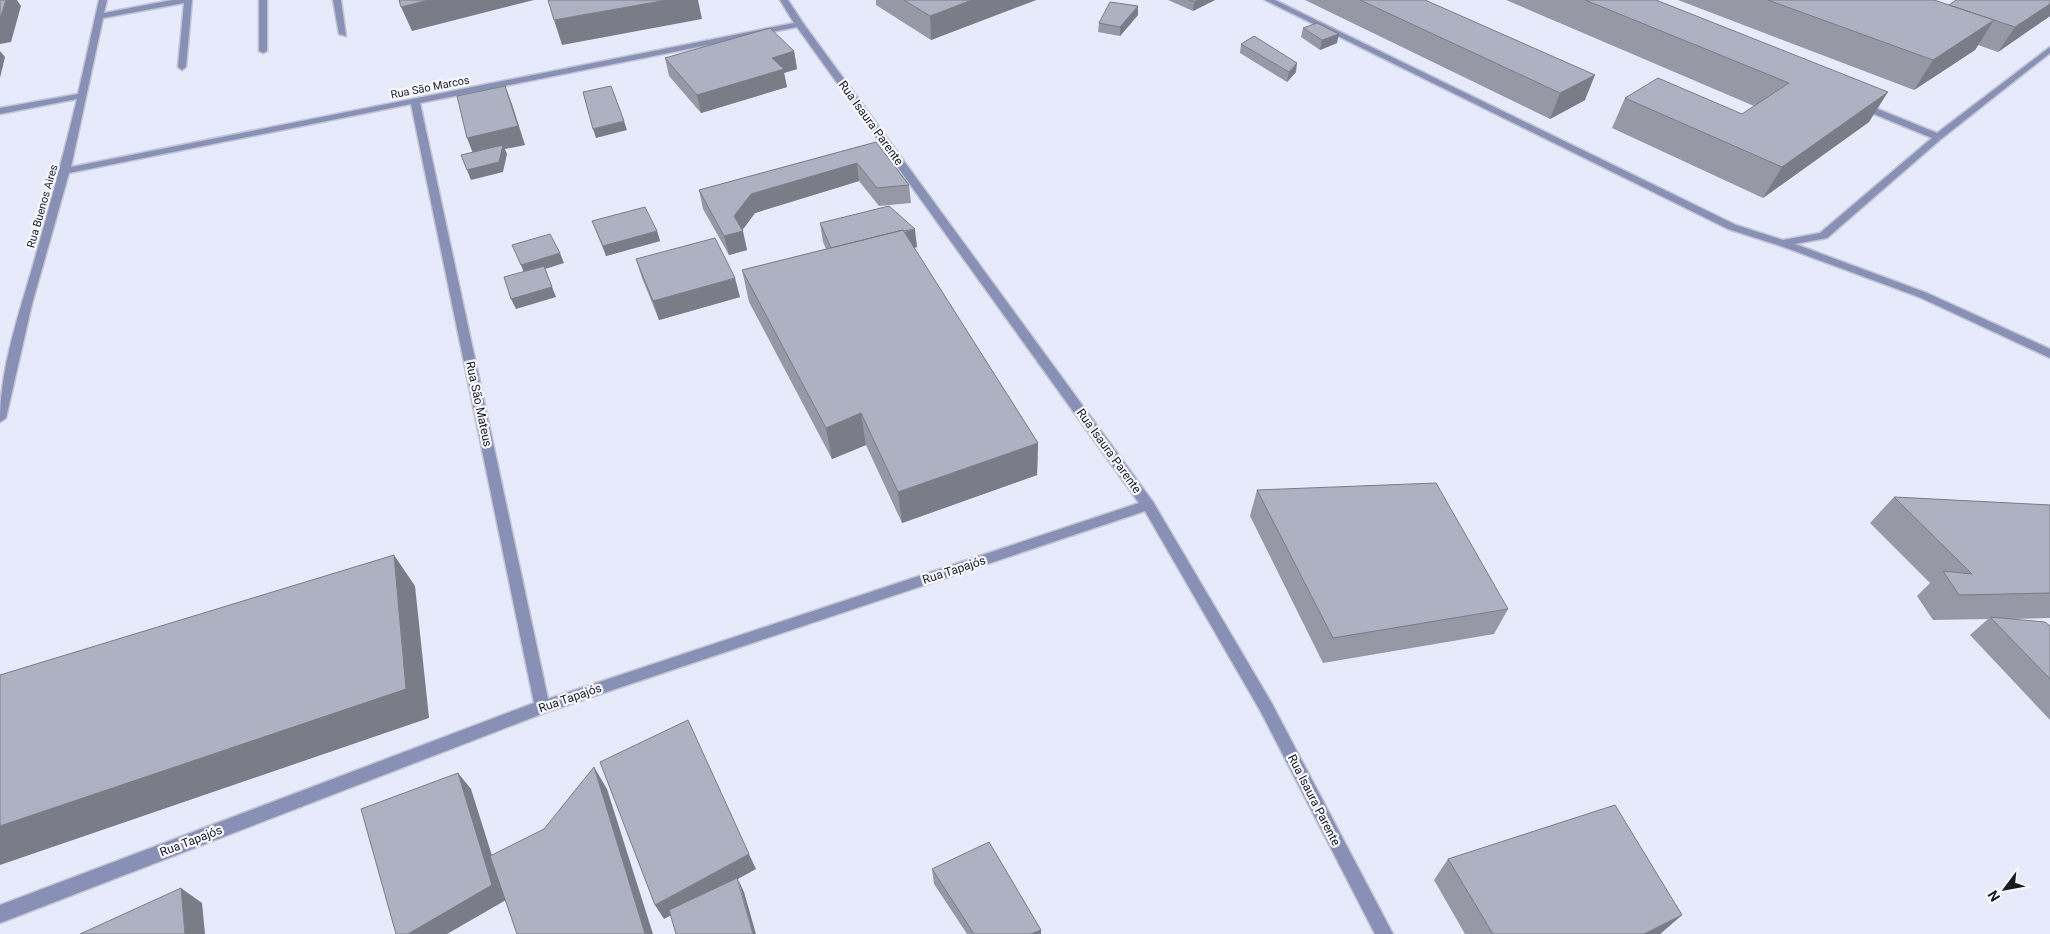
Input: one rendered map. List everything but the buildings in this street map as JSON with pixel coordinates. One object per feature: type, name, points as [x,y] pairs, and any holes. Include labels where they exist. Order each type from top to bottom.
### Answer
[{"type":"street","name":"Rua Buenos Aires","points":[[0,418],[27,304],[65,171],[103,0]]},
{"type":"street","points":[[99,16],[187,0],[182,67]]},
{"type":"street","points":[[263,0],[263,51]]},
{"type":"street","points":[[337,0],[343,34]]},
{"type":"street","name":"Rua Isaura Parente","points":[[784,0],[799,24],[1148,505],[1266,707],[1384,934]]},
{"type":"street","points":[[1269,0],[1732,227],[1784,243],[1923,295],[2050,354]]},
{"type":"street","name":"Rua São Marcos","points":[[65,171],[799,24]]},
{"type":"street","points":[[1784,243],[1823,236],[1938,137],[2050,49]]},
{"type":"street","points":[[0,111],[81,96]]},
{"type":"street","points":[[1847,100],[1938,137]]},
{"type":"street","name":"Rua São Mateus","points":[[415,101],[542,707]]},
{"type":"street","name":"Rua Tapajós","points":[[0,914],[542,707],[1148,505]]}]
